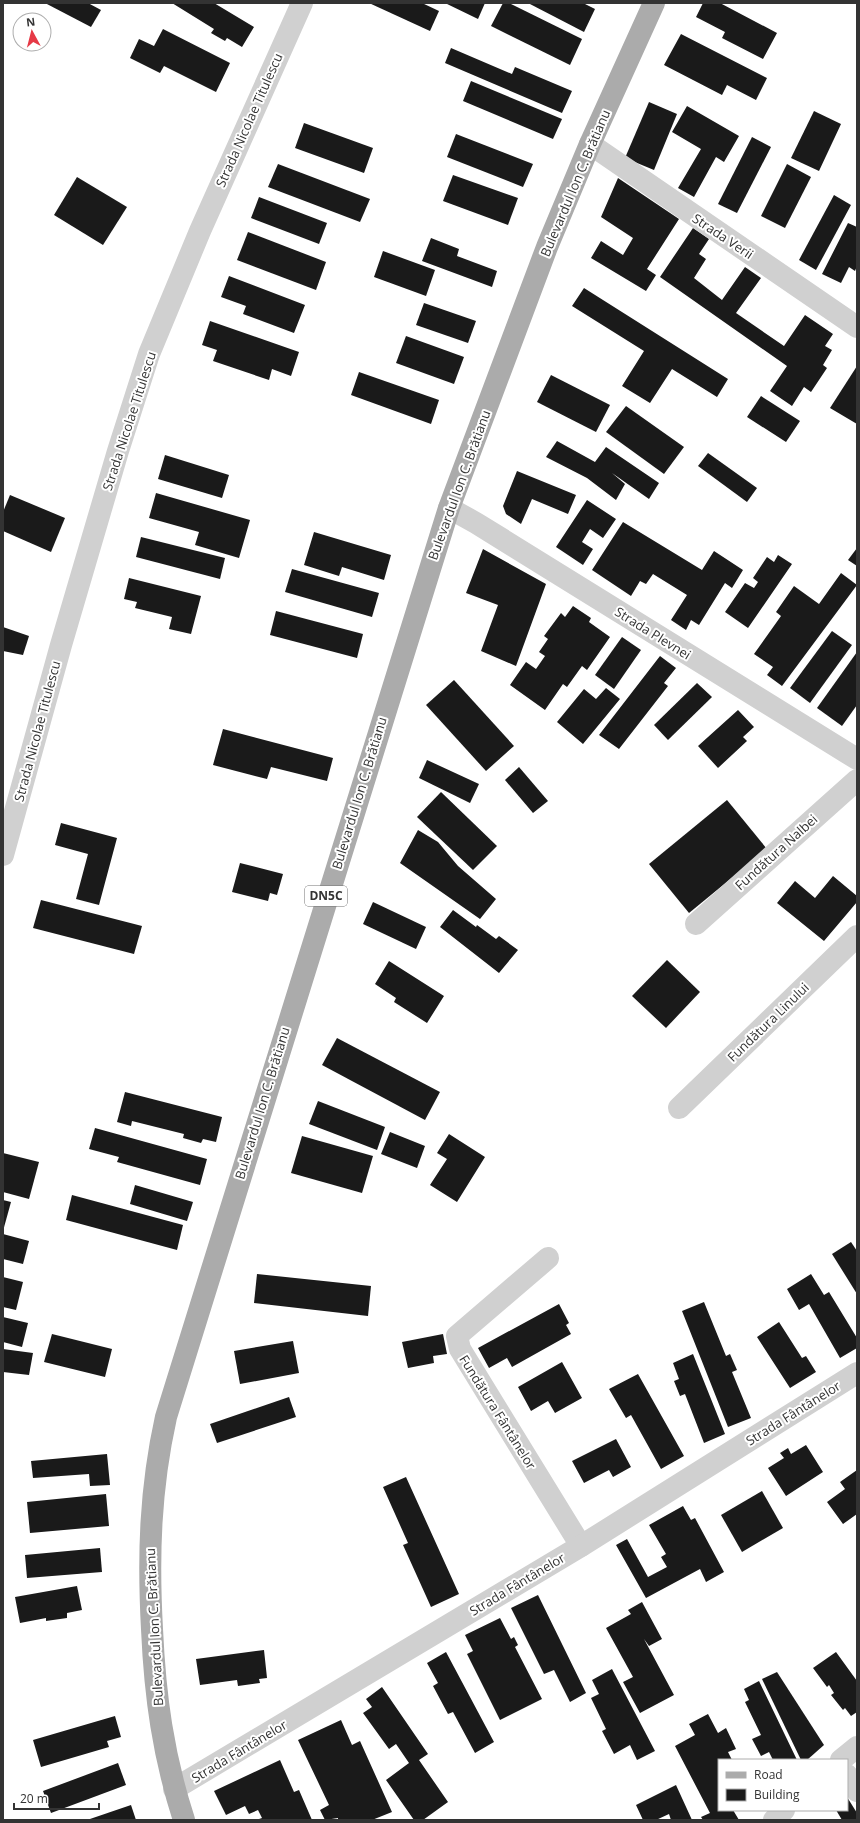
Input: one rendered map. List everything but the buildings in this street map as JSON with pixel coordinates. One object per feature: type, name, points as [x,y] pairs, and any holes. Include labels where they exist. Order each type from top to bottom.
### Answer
[{"type":"main road","name":"Bulevardul Ion C. Brătianu","points":[[184,1820],[174,1789],[158,1714],[150,1605],[150,1539],[153,1491],[161,1439],[179,1372],[448,508],[547,247],[590,144],[654,3]]},
{"type":"street","name":"Strada Nicolae Titulescu","points":[[3,855],[61,645],[118,451],[149,354],[200,231],[302,3]]},
{"type":"street","name":"Strada Verii","points":[[590,144],[857,327]]},
{"type":"street","name":"Strada Plevnei","points":[[448,508],[489,531],[857,759]]},
{"type":"street","name":"Fundătura Nalbei","points":[[696,924],[857,780]]},
{"type":"street","name":"Fundătura Linului","points":[[678,1108],[857,936]]},
{"type":"street","name":"Fundătura Fântânelor","points":[[548,1258],[457,1336],[460,1349],[581,1546]]},
{"type":"street","name":"Strada Fântânelor","points":[[174,1789],[581,1546],[857,1373]]},
{"type":"street","points":[[842,1759],[857,1747]]},
{"type":"street","points":[[848,1776],[857,1791]]},
{"type":"street","points":[[774,1820],[783,1811]]}]
